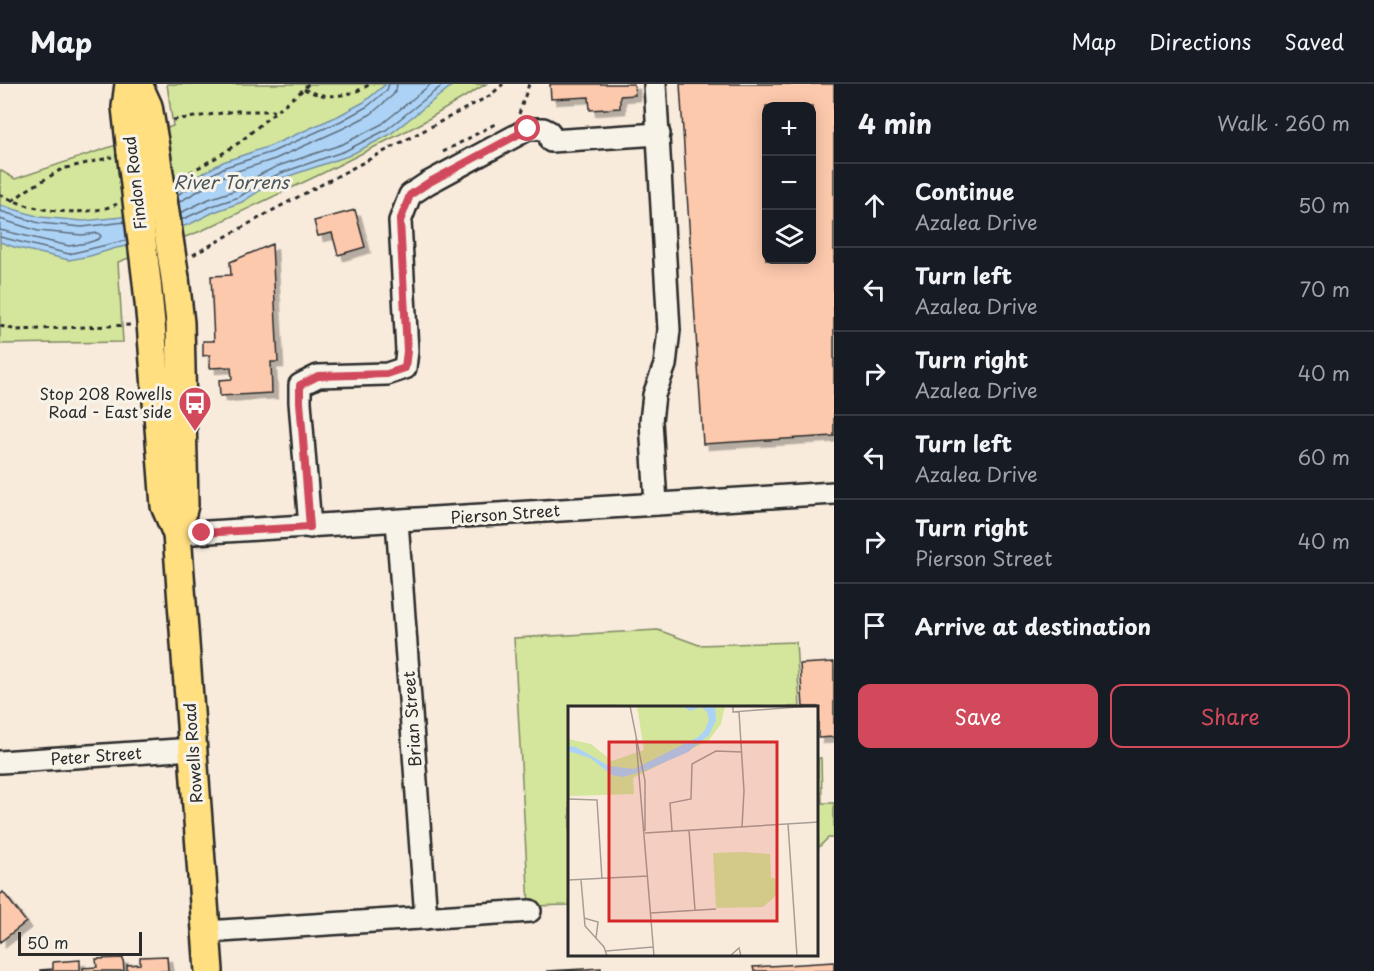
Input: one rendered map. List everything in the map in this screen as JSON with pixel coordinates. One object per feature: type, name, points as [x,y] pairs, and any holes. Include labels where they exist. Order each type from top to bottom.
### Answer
[{"type":"main road","name":"Findon Road","points":[[129,84],[126,107],[146,141],[176,278]]},
{"type":"main road","name":"Findon Road","points":[[138,84],[148,106],[146,141],[147,282]]},
{"type":"main road","name":"Rowells Road","points":[[176,278],[180,324],[184,505],[177,534],[209,971]]},
{"type":"main road","name":"Rowells Road","points":[[147,282],[165,506],[177,534]]},
{"type":"street","points":[[656,84],[669,330],[665,364],[654,395],[651,421],[656,504]]},
{"type":"street","points":[[310,527],[300,385],[318,376],[387,374],[405,368],[407,351],[400,221],[410,195],[528,129],[543,129],[549,132],[551,141],[659,134]]},
{"type":"street","name":"Pierson Street","points":[[177,534],[834,493]]},
{"type":"street","name":"Brian Street","points":[[397,521],[426,918]]},
{"type":"street","name":"Peter Street","points":[[0,762],[193,749]]},
{"type":"street","points":[[206,932],[530,911]]},
{"type":"path","points":[[304,89],[316,95],[339,96],[359,91],[370,84]]},
{"type":"path","points":[[176,278],[188,258],[491,95],[503,84]]},
{"type":"path","points":[[518,134],[519,114],[530,84]]},
{"type":"path","points":[[12,201],[27,189],[62,169],[146,141],[183,118],[237,111],[275,111]]},
{"type":"path","points":[[0,326],[16,330],[151,324]]},
{"type":"green space","points":[[167,84],[486,84],[420,124],[323,173],[201,231],[118,262],[123,342],[0,344],[0,170],[15,179],[173,126]]},
{"type":"green space","points":[[658,630],[699,645],[796,642],[800,706],[568,706],[568,905],[529,906],[514,638]]},
{"type":"green space","points":[[819,758],[821,758],[822,803],[834,803],[834,838],[828,838],[819,847]]},
{"type":"water","name":"River Torrens","points":[[386,84],[454,84],[389,135],[348,156],[283,178],[242,202],[190,224],[127,246],[69,260],[0,242],[0,205],[40,217],[83,221],[122,217],[223,162],[270,146],[338,116],[364,102]]},
{"type":"building","points":[[550,84],[634,84],[635,95],[620,96],[620,108],[590,110],[589,97],[551,99]]},
{"type":"building","points":[[680,84],[834,84],[834,436],[703,444]]},
{"type":"building","points":[[355,210],[365,247],[338,255],[332,233],[318,236],[314,221]]},
{"type":"building","points":[[272,244],[278,362],[271,362],[272,393],[220,396],[219,380],[232,379],[231,367],[210,368],[210,355],[203,356],[203,341],[214,341],[211,276],[231,275],[230,262]]},
{"type":"building","points":[[834,662],[834,737],[819,738],[819,706],[803,706],[800,664]]},
{"type":"building","points":[[3,892],[26,922],[0,942],[0,895]]},
{"type":"building","points":[[167,956],[168,971],[127,971],[127,965],[140,964],[140,957]]},
{"type":"building","points":[[123,958],[124,971],[83,971],[83,968],[97,967],[96,959]]},
{"type":"building","points":[[80,960],[80,971],[40,971],[53,969],[53,962]]},
{"type":"building","points":[[834,962],[834,971],[754,971],[753,967]]},
{"type":"building","points":[[601,968],[601,971],[546,971]]},
{"type":"place","name":"Stop 208 Rowells Road - East side","points":[[195,432]]},
{"type":"route","points":[[202,533],[310,527],[300,385],[318,376],[387,374],[405,368],[407,351],[400,221],[410,195],[528,129]]}]
